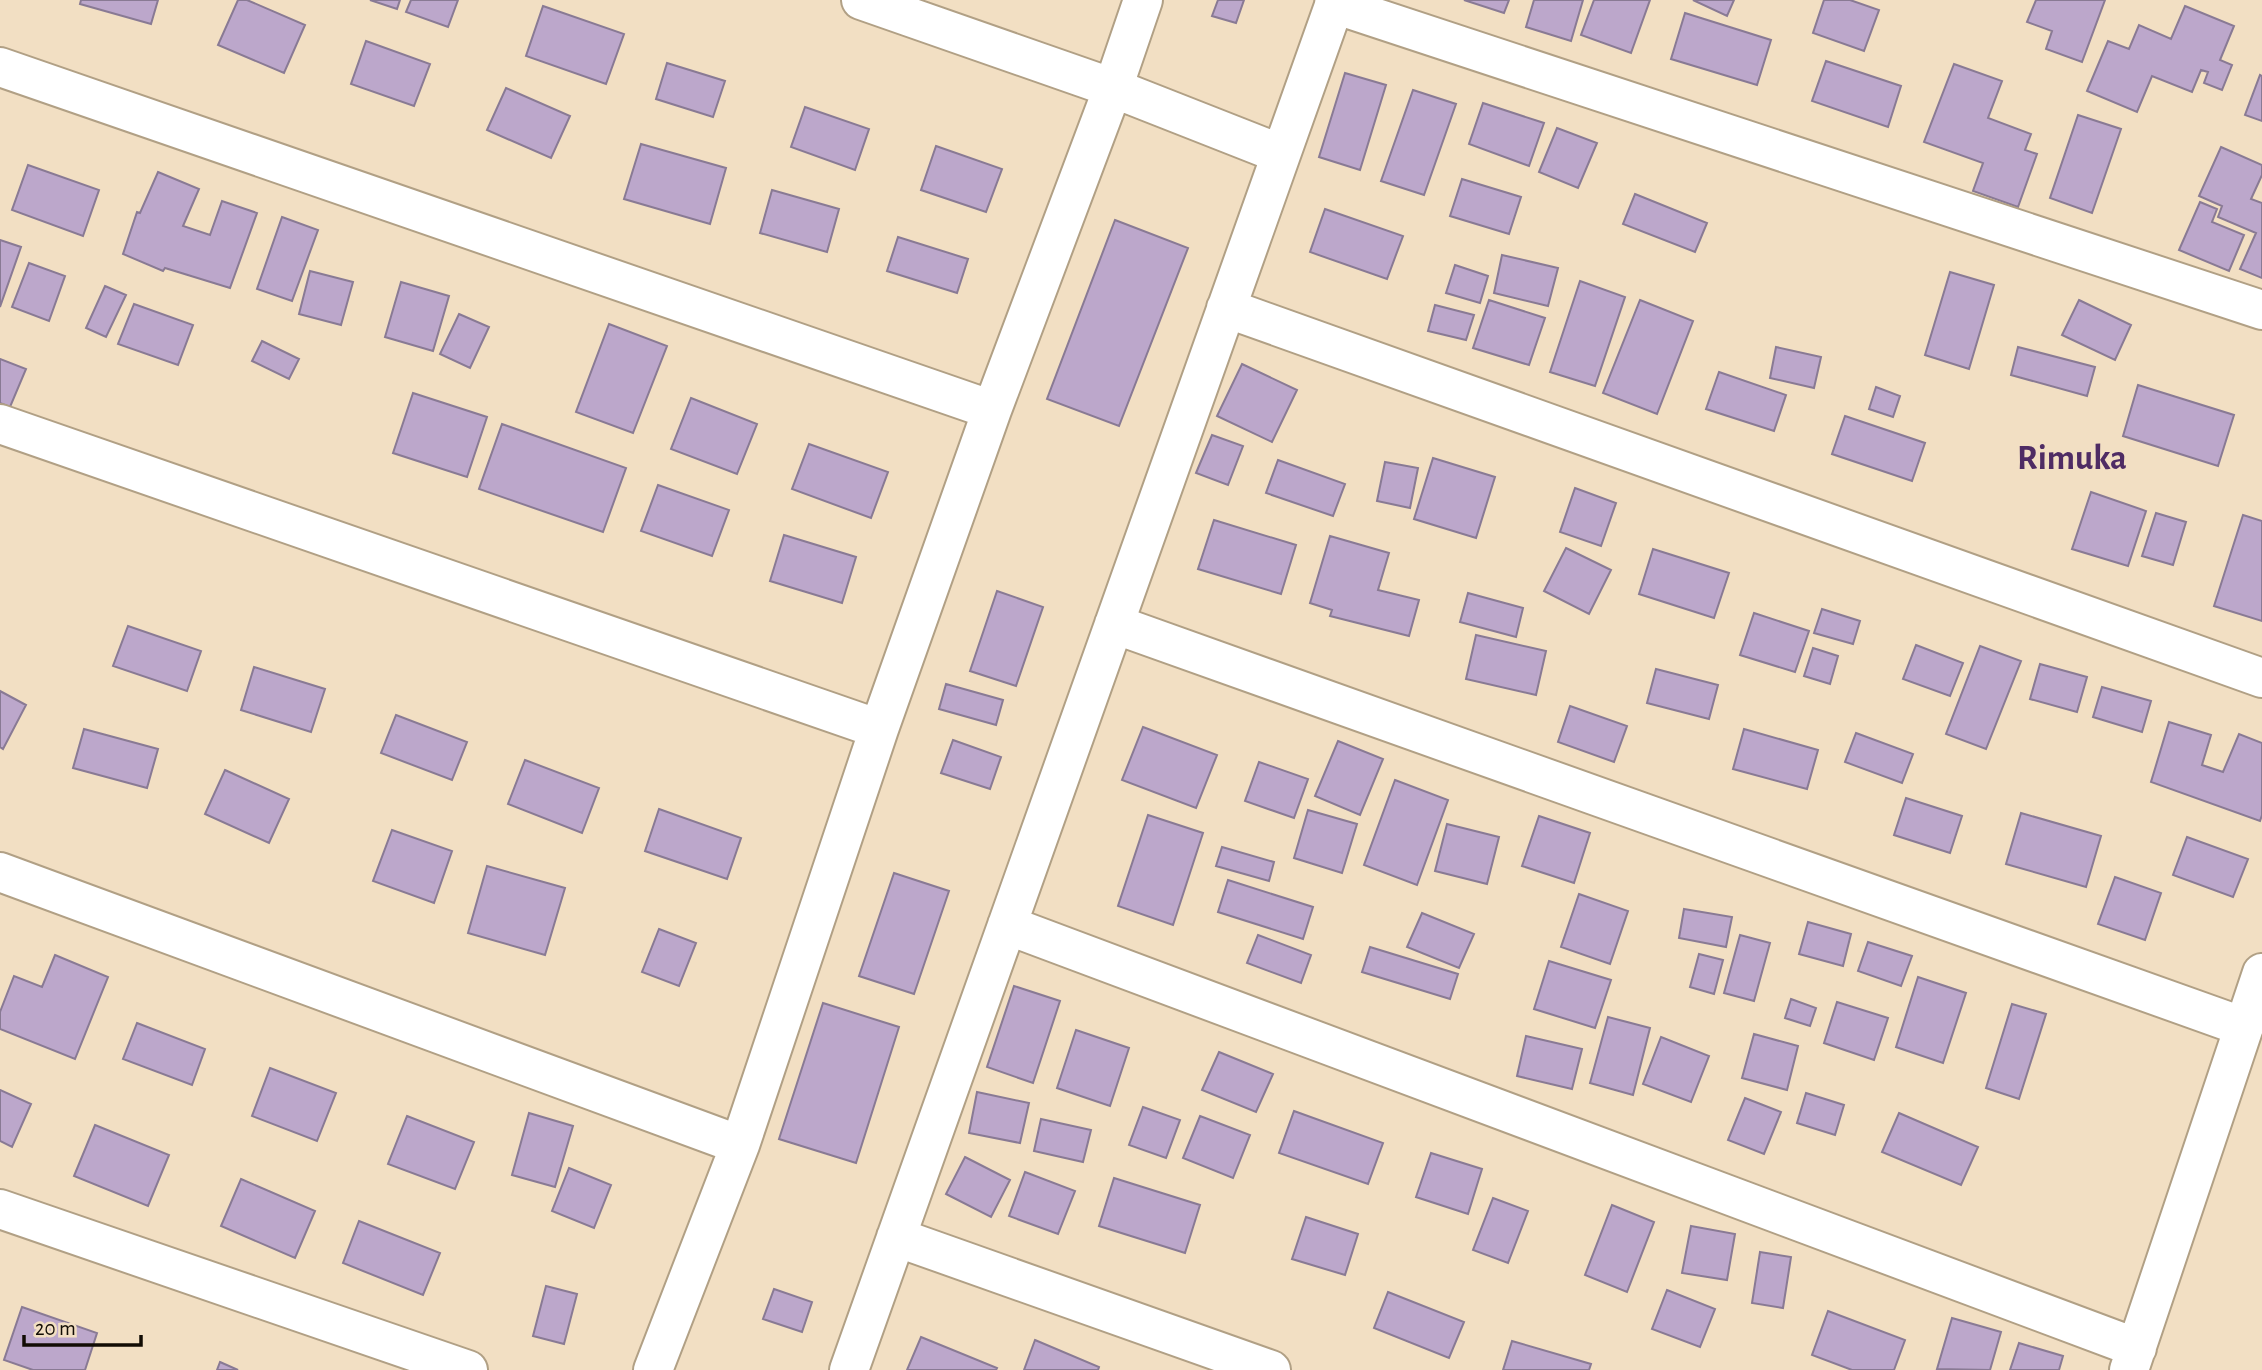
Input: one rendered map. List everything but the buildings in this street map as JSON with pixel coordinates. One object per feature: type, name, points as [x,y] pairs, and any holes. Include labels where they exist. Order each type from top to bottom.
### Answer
[{"type":"street","points":[[861,0],[1113,88],[1281,154]]},
{"type":"street","points":[[653,1370],[740,1145],[879,729],[992,410],[1113,88],[1143,0]]},
{"type":"street","points":[[849,1370],[1335,2],[2262,310]]},
{"type":"street","points":[[0,67],[992,410]]},
{"type":"street","points":[[1226,308],[2262,678]]},
{"type":"street","points":[[0,425],[879,729]]},
{"type":"street","points":[[1114,624],[2244,1027]]},
{"type":"street","points":[[0,872],[740,1145]]},
{"type":"street","points":[[1007,925],[2133,1359],[2262,973]]},
{"type":"street","points":[[0,1209],[468,1370]]},
{"type":"street","points":[[896,1237],[1271,1370]]},
{"type":"district","name":"Rimuka","points":[[2072,457]]}]
